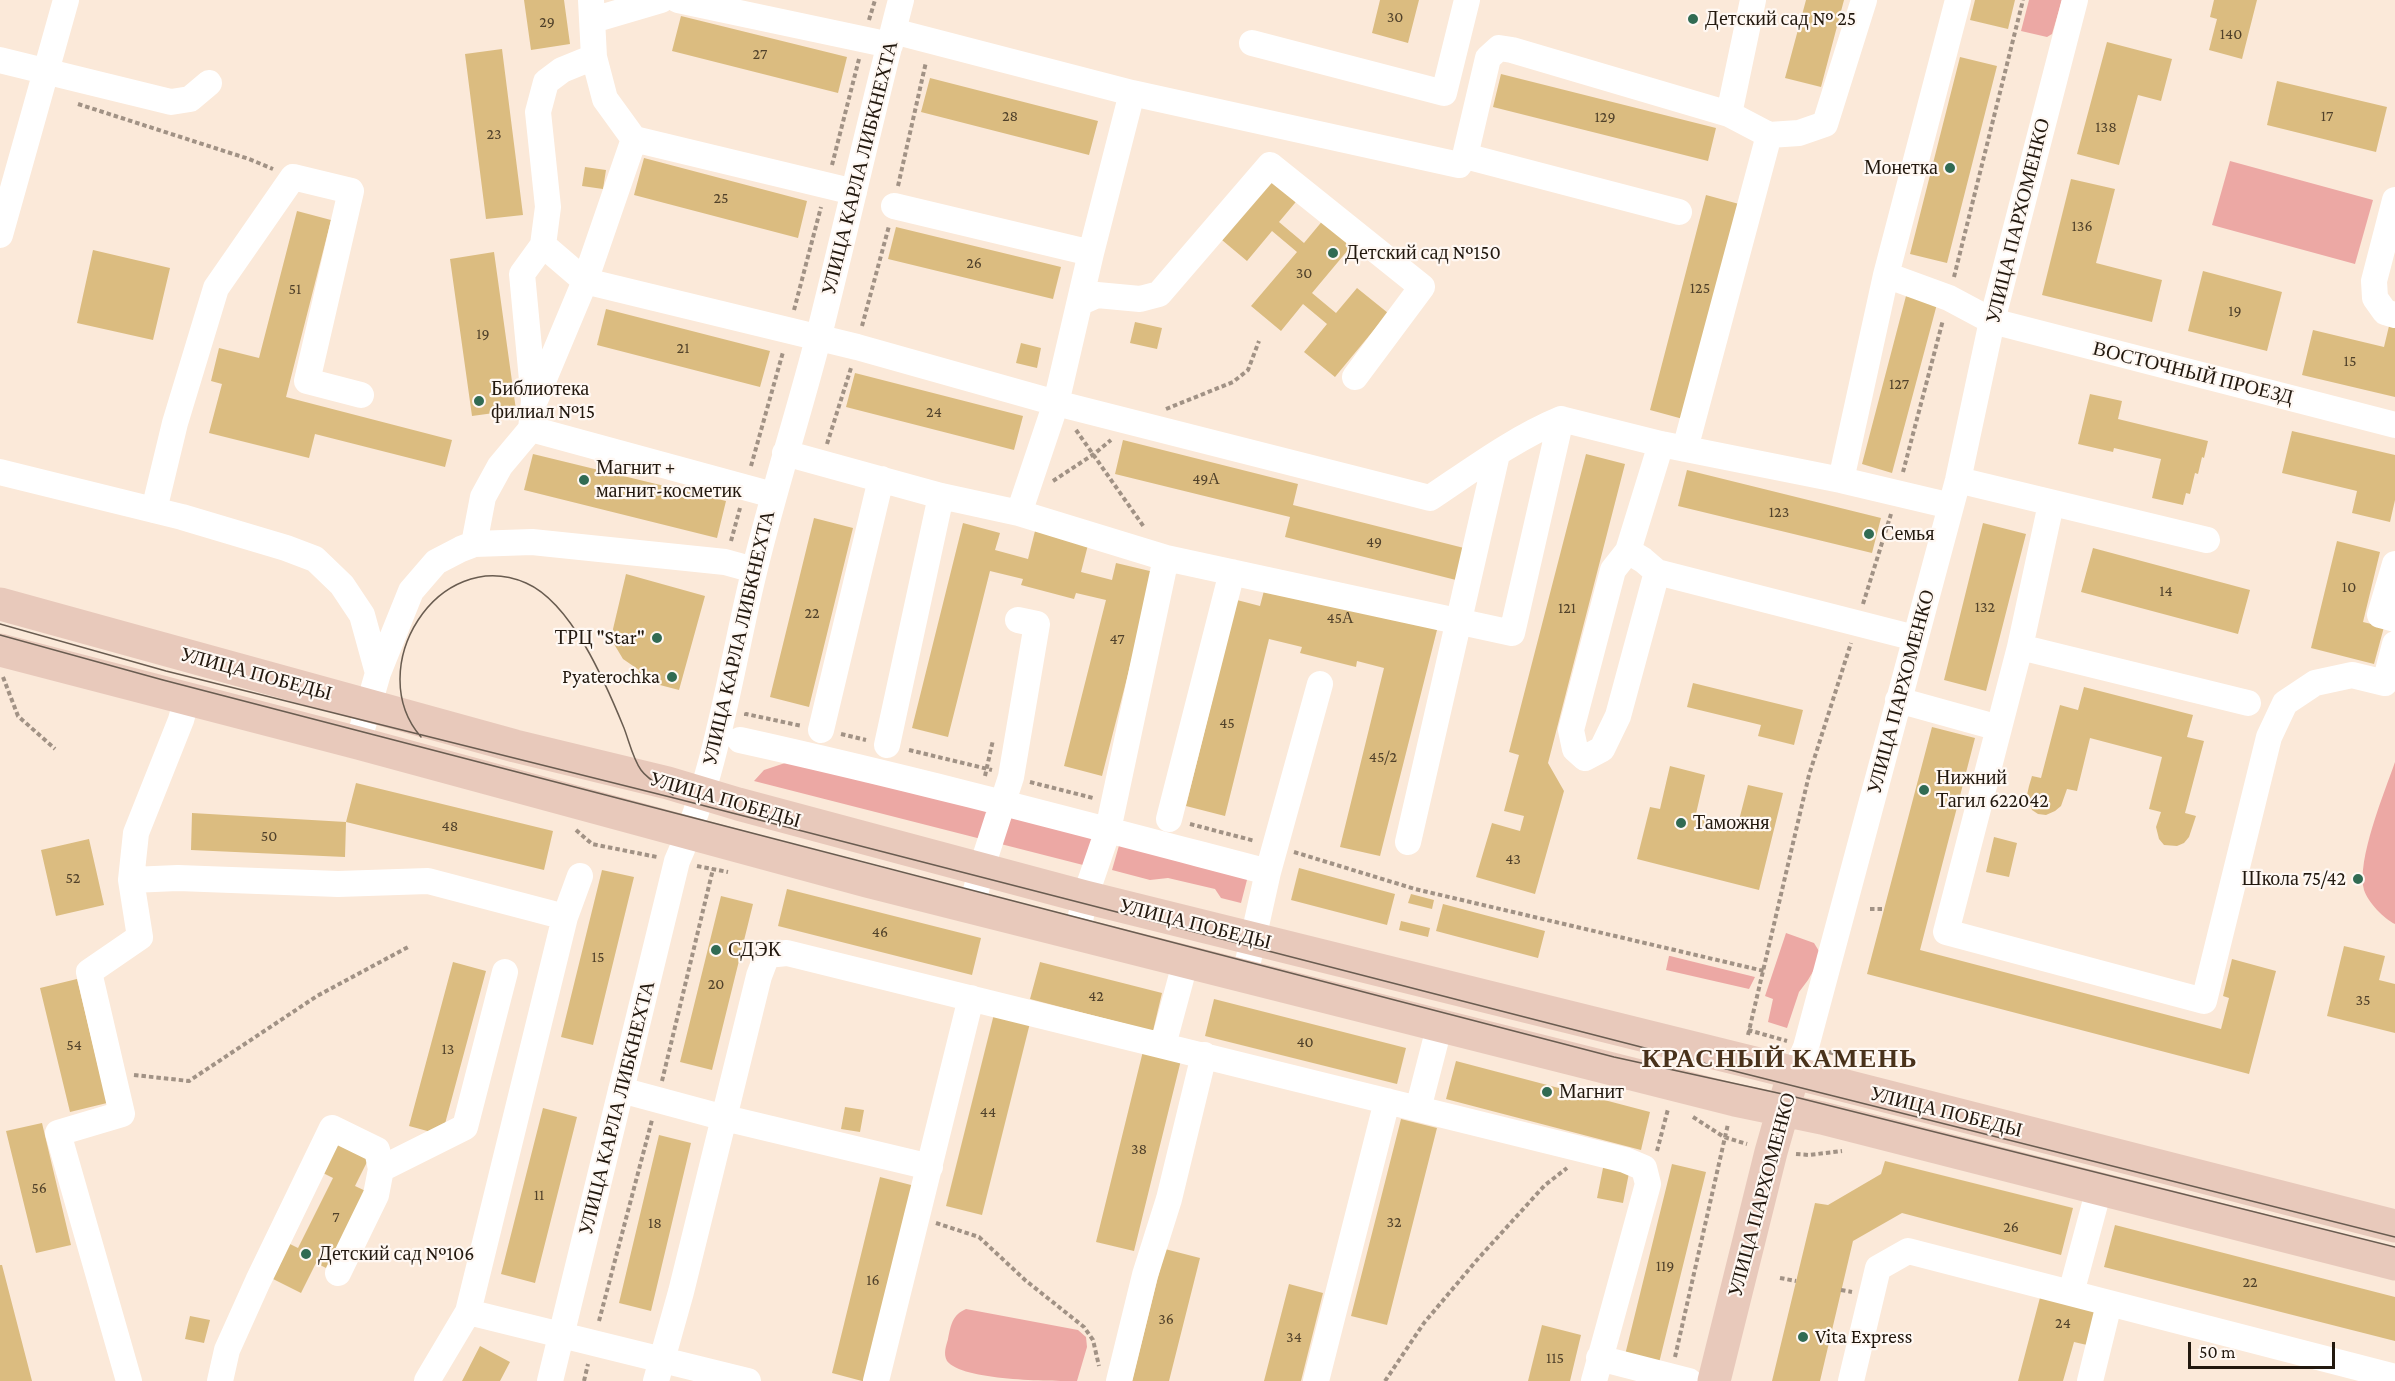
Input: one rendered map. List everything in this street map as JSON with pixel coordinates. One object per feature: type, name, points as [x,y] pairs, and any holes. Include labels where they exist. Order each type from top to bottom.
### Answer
[{"type":"main road","name":"УЛИЦА ПОБЕДЫ","points":[[0,604],[515,746],[702,792],[738,804],[981,870],[1795,1073],[2395,1226]]},
{"type":"main road","name":"УЛИЦА ПОБЕДЫ","points":[[1,662],[187,698],[659,826],[690,832],[1077,934],[2395,1264]]},
{"type":"main road","name":"УЛИЦА ПАРХОМЕНКО","points":[[1714,1381],[1782,1110],[1795,1073]]},
{"type":"street","points":[[0,235],[66,0]]},
{"type":"street","points":[[661,0],[592,10],[594,57],[605,99],[634,139],[854,192]]},
{"type":"street","points":[[678,0],[864,40],[891,38],[931,41],[1132,93],[1445,164],[1459,165],[1465,156],[1488,58],[1499,48],[1729,114],[1769,135],[1799,133],[1825,124],[1864,0]]},
{"type":"street","name":"УЛИЦА КАРЛА ЛИБКНЕХТА","points":[[550,1381],[677,861],[690,832],[712,759],[754,570],[818,338],[902,0]]},
{"type":"street","points":[[1252,43],[1444,93],[1467,0]]},
{"type":"street","points":[[1729,114],[1753,0]]},
{"type":"street","points":[[1841,480],[1886,275],[1958,0]]},
{"type":"street","name":"УЛИЦА ПАРХОМЕНКО","points":[[1795,1073],[1806,1047],[1958,480],[1992,321],[2075,0]]},
{"type":"street","points":[[474,544],[483,497],[500,466],[531,429],[534,401],[522,274],[543,245],[548,207],[538,112],[546,82],[562,70],[594,57]]},
{"type":"street","points":[[0,60],[44,82],[171,102],[190,99],[209,82]]},
{"type":"street","points":[[1019,513],[1056,403],[1132,93]]},
{"type":"street","points":[[1657,572],[1618,716],[1602,750],[1584,758],[1575,750],[1571,730],[1613,570],[1628,551],[1673,446],[1769,135]]},
{"type":"street","points":[[534,401],[585,281],[634,139]]},
{"type":"street","points":[[1465,156],[1679,212]]},
{"type":"street","points":[[1081,302],[1097,296],[1140,299],[1159,294],[1270,165],[1422,287],[1355,377]]},
{"type":"street","points":[[154,510],[175,423],[216,288],[293,177],[351,191],[307,381],[361,395]]},
{"type":"street","points":[[2395,200],[2374,281],[2376,298],[2385,312],[2395,315]]},
{"type":"street","points":[[894,206],[1091,253]]},
{"type":"street","points":[[543,245],[585,281],[857,347],[1056,403],[1430,498],[1497,454],[1548,424],[1561,419],[1673,446],[1841,480],[1951,506]]},
{"type":"street","name":"ВОСТОЧНЫЙ ПРОЕЗД","points":[[1886,275],[1949,298],[1992,321],[2395,425]]},
{"type":"street","points":[[785,453],[941,496],[1019,513],[1166,558],[1512,633],[1561,419]]},
{"type":"street","points":[[531,429],[773,495]]},
{"type":"street","points":[[1408,842],[1497,454]]},
{"type":"street","points":[[0,472],[182,517],[315,559],[342,585],[362,615],[378,673]]},
{"type":"street","points":[[821,730],[881,479]]},
{"type":"street","points":[[1958,480],[2207,540]]},
{"type":"street","points":[[887,745],[941,496]]},
{"type":"street","points":[[2051,504],[2020,647],[1946,932],[2204,1001],[2269,737],[2285,703],[2315,683],[2340,677],[2352,675],[2385,682],[2395,644]]},
{"type":"street","points":[[358,743],[378,673],[411,591],[436,562],[474,544],[532,543],[725,562],[754,570]]},
{"type":"street","points":[[1628,551],[1657,572],[1915,638]]},
{"type":"street","points":[[1077,934],[1085,897],[1108,830],[1166,558]]},
{"type":"street","points":[[2395,564],[2380,615],[2395,619]]},
{"type":"street","points":[[1169,819],[1232,572]]},
{"type":"street","points":[[972,907],[981,870],[1011,777],[1037,624],[1018,620]]},
{"type":"street","points":[[2020,647],[2248,703]]},
{"type":"street","points":[[1245,975],[1268,872],[1320,684]]},
{"type":"street","points":[[129,1381],[58,1133],[122,1114],[89,972],[140,937],[131,880],[136,833],[181,720],[187,698]]},
{"type":"street","points":[[1899,700],[1999,728]]},
{"type":"street","points":[[740,740],[1003,802],[1268,872]]},
{"type":"street","points":[[427,1381],[468,1312],[565,917],[580,876]]},
{"type":"street","points":[[131,880],[178,878],[338,884],[428,881],[565,917]]},
{"type":"street","points":[[659,1370],[681,1292],[759,976],[767,955],[787,953],[1625,1160],[1644,1168],[1648,1184],[1596,1370],[1680,1378]]},
{"type":"street","points":[[1163,1045],[1186,960]]},
{"type":"street","points":[[381,1169],[465,1127],[505,972]]},
{"type":"street","points":[[876,1381],[971,999]]},
{"type":"street","points":[[1418,1109],[1440,1024]]},
{"type":"street","points":[[1110,1376],[1169,1199],[1204,1055]]},
{"type":"street","points":[[621,1090],[725,1118],[930,1167]]},
{"type":"street","points":[[1316,1381],[1387,1101]]},
{"type":"street","points":[[220,1381],[231,1340],[332,1128],[377,1150],[381,1169],[376,1195],[338,1273]]},
{"type":"street","points":[[2072,1293],[2099,1189]]},
{"type":"street","points":[[1851,1381],[1878,1268],[1908,1251],[2382,1377]]},
{"type":"street","points":[[2090,1381],[2109,1304]]},
{"type":"street","points":[[468,1312],[593,1342],[659,1370],[748,1381]]},
{"type":"path","points":[[725,562],[789,330],[875,0]]},
{"type":"path","points":[[1745,1062],[1748,1030],[1764,971],[1772,928],[1809,775],[1897,494],[1949,298],[2023,0]]},
{"type":"path","points":[[821,464],[857,347],[894,206],[931,41]]},
{"type":"path","points":[[44,82],[293,177]]},
{"type":"path","points":[[1056,403],[1166,558]]},
{"type":"path","points":[[1,662],[18,716],[55,749]]},
{"type":"path","points":[[584,1381],[658,1101],[721,842]]},
{"type":"path","points":[[1415,889],[1764,971]]},
{"type":"path","points":[[1870,909],[1884,909]]},
{"type":"path","points":[[112,1073],[189,1081],[317,996],[410,946]]},
{"type":"path","points":[[1680,1378],[1724,1137],[1735,1100]]},
{"type":"path","points":[[1648,1184],[1669,1103]]},
{"type":"path","points":[[1385,1381],[1424,1323],[1476,1261],[1545,1185],[1588,1152]]},
{"type":"path","points":[[918,1217],[979,1237],[1025,1280],[1084,1327],[1093,1340],[1110,1376]]},
{"type":"path","points":[[1780,1278],[1796,1281]]},
{"type":"shaded area","points":[[2029,0],[2062,0],[2052,34],[2047,37],[2021,31]]},
{"type":"shaded area","points":[[2230,161],[2373,200],[2355,264],[2212,225]]},
{"type":"shaded area","points":[[794,760],[1095,836],[1087,866],[754,781],[764,770]]},
{"type":"shaded area","points":[[2395,762],[2395,924],[2381,914],[2369,900],[2364,890],[2363,877],[2364,862],[2373,826]]},
{"type":"shaded area","points":[[1120,842],[1248,876],[1241,903],[1221,898],[1215,889],[1168,878],[1150,880],[1112,870]]},
{"type":"shaded area","points":[[1786,933],[1814,943],[1822,956],[1799,992],[1787,1028],[1768,1022],[1773,999],[1765,996]]},
{"type":"shaded area","points":[[1669,956],[1755,977],[1749,989],[1666,970]]},
{"type":"shaded area","points":[[966,1309],[1078,1330],[1086,1337],[1087,1347],[1077,1381],[988,1376],[956,1368],[947,1361],[945,1350],[953,1321]]},
{"type":"building","points":[[524,0],[564,0],[570,44],[531,50]]},
{"type":"building","points":[[1380,0],[1419,0],[1408,43],[1372,33]]},
{"type":"building","points":[[1806,0],[1844,0],[1821,87],[1785,78]]},
{"type":"building","points":[[1975,0],[2015,0],[2008,29],[1970,20]]},
{"type":"building","points":[[2214,0],[2257,0],[2242,59],[2209,50],[2217,19],[2210,17]]},
{"type":"building","points":[[681,16],[847,57],[838,93],[672,51]]},
{"type":"building","points":[[2107,42],[2172,59],[2161,101],[2138,95],[2119,165],[2077,154]]},
{"type":"building","points":[[502,49],[523,215],[486,219],[465,54]]},
{"type":"building","points":[[1960,57],[1997,66],[1947,263],[1910,254]]},
{"type":"building","points":[[1501,74],[1716,128],[1708,161],[1493,107]]},
{"type":"building","points":[[930,78],[1098,121],[1089,155],[921,112]]},
{"type":"building","points":[[2277,81],[2387,107],[2376,152],[2267,125]]},
{"type":"building","points":[[644,158],[807,201],[798,238],[634,195]]},
{"type":"building","points":[[585,167],[606,170],[603,189],[582,186]]},
{"type":"building","points":[[1269,171],[1300,197],[1279,222],[1304,243],[1324,219],[1353,244],[1312,293],[1336,313],[1357,288],[1388,313],[1335,377],[1304,352],[1327,324],[1303,304],[1281,331],[1251,306],[1297,252],[1272,231],[1247,261],[1216,235]]},
{"type":"building","points":[[2071,179],[2115,189],[2096,263],[2162,280],[2152,322],[2042,295]]},
{"type":"building","points":[[1706,195],[1739,204],[1683,419],[1650,410]]},
{"type":"building","points":[[297,211],[331,220],[286,397],[452,440],[445,467],[315,434],[309,458],[209,433],[222,384],[211,381],[219,348],[259,358]]},
{"type":"building","points":[[896,227],[1061,267],[1053,299],[888,259]]},
{"type":"building","points":[[93,250],[170,268],[153,340],[77,323]]},
{"type":"building","points":[[494,252],[516,410],[472,416],[450,259]]},
{"type":"building","points":[[2203,271],[2282,292],[2267,351],[2188,331]]},
{"type":"building","points":[[1906,296],[1937,304],[1892,473],[1862,464]]},
{"type":"building","points":[[606,309],[770,351],[760,387],[597,345]]},
{"type":"building","points":[[1135,322],[1162,328],[1157,349],[1130,343]]},
{"type":"building","points":[[2389,326],[2395,327],[2395,397],[2302,375],[2313,330],[2384,347]]},
{"type":"building","points":[[1021,343],[1041,348],[1037,368],[1016,363]]},
{"type":"building","points":[[855,373],[1023,416],[1014,450],[846,407]]},
{"type":"building","points":[[2090,394],[2122,401],[2118,419],[2208,441],[2198,474],[2195,473],[2190,494],[2186,493],[2183,505],[2152,498],[2161,459],[2114,448],[2113,452],[2078,444]]},
{"type":"building","points":[[2292,431],[2395,455],[2395,500],[2390,522],[2352,513],[2357,491],[2282,473]]},
{"type":"building","points":[[1123,440],[1298,484],[1293,505],[1464,548],[1456,580],[1285,537],[1290,517],[1115,474]]},
{"type":"building","points":[[533,454],[726,501],[717,538],[524,490]]},
{"type":"building","points":[[1586,454],[1625,464],[1548,763],[1564,791],[1535,894],[1476,877],[1492,823],[1520,831],[1524,816],[1504,811],[1519,755],[1509,752]]},
{"type":"building","points":[[1687,470],[1881,518],[1872,553],[1678,506]]},
{"type":"building","points":[[814,518],[853,528],[809,707],[770,697]]},
{"type":"building","points":[[963,523],[1000,533],[995,550],[1028,559],[1036,527],[1089,541],[1081,572],[1112,580],[1116,563],[1154,572],[1102,776],[1064,766],[1106,600],[1076,593],[1074,599],[1021,585],[1023,579],[990,571],[948,737],[912,728]]},
{"type":"building","points":[[1983,523],[2026,534],[1986,691],[1944,680]]},
{"type":"building","points":[[2337,541],[2380,552],[2363,622],[2384,627],[2374,664],[2311,648]]},
{"type":"building","points":[[2093,548],[2250,590],[2238,634],[2081,592]]},
{"type":"building","points":[[626,574],[705,596],[679,690],[637,679],[639,670],[623,659],[614,644],[613,629]]},
{"type":"building","points":[[1266,583],[1438,626],[1380,856],[1340,847],[1384,668],[1357,661],[1356,667],[1300,653],[1302,647],[1269,639],[1225,816],[1186,806],[1237,600],[1260,606]]},
{"type":"building","points":[[1693,683],[1803,710],[1794,745],[1758,736],[1761,725],[1687,707]]},
{"type":"building","points":[[2084,687],[2193,715],[2187,737],[2204,741],[2185,813],[2196,816],[2189,837],[2184,843],[2177,846],[2164,845],[2159,839],[2156,827],[2161,812],[2149,809],[2162,757],[2090,738],[2077,791],[2067,789],[2061,806],[2046,815],[2032,810],[2027,795],[2029,786],[2032,776],[2041,778],[2060,705],[2078,710]]},
{"type":"building","points":[[1932,727],[1975,738],[1920,950],[2221,1029],[2229,998],[2223,996],[2232,959],[2276,971],[2249,1074],[1867,974]]},
{"type":"building","name":"Таможня","points":[[1670,766],[1705,775],[1695,818],[1737,828],[1748,785],[1783,793],[1759,890],[1637,859],[1650,807],[1660,809]]},
{"type":"building","points":[[356,783],[553,831],[544,870],[346,822]]},
{"type":"building","points":[[192,813],[346,822],[345,857],[191,850]]},
{"type":"building","points":[[1994,837],[2017,843],[2009,877],[1986,872]]},
{"type":"building","points":[[89,839],[104,905],[56,916],[41,850]]},
{"type":"building","points":[[1299,868],[1395,894],[1387,925],[1291,900]]},
{"type":"building","points":[[602,870],[634,877],[593,1045],[561,1037]]},
{"type":"building","points":[[787,889],[981,938],[972,975],[778,926]]},
{"type":"building","points":[[1411,894],[1434,900],[1432,909],[1408,903]]},
{"type":"building","points":[[721,896],[753,904],[712,1070],[680,1062]]},
{"type":"building","points":[[1443,904],[1545,931],[1538,958],[1436,931]]},
{"type":"building","points":[[1401,921],[1430,928],[1428,937],[1399,930]]},
{"type":"building","points":[[2344,946],[2385,956],[2379,980],[2395,984],[2395,1033],[2327,1016]]},
{"type":"building","points":[[453,962],[486,971],[442,1135],[409,1126]]},
{"type":"building","points":[[1040,962],[1162,993],[1153,1031],[1030,999]]},
{"type":"building","points":[[77,979],[107,1103],[70,1112],[40,988]]},
{"type":"building","points":[[1214,999],[1406,1048],[1397,1084],[1205,1036]]},
{"type":"building","points":[[995,1010],[1031,1019],[982,1215],[946,1206]]},
{"type":"building","points":[[1144,1047],[1182,1056],[1134,1251],[1096,1242]]},
{"type":"building","points":[[1456,1061],[1650,1112],[1641,1150],[1446,1099]]},
{"type":"building","points":[[845,1107],[864,1110],[860,1132],[841,1129]]},
{"type":"building","points":[[543,1108],[577,1117],[535,1283],[501,1274]]},
{"type":"building","points":[[1401,1119],[1437,1128],[1387,1325],[1351,1316]]},
{"type":"building","points":[[42,1123],[71,1245],[36,1253],[6,1131]]},
{"type":"building","points":[[334,1135],[371,1154],[355,1186],[370,1193],[332,1271],[316,1263],[301,1293],[265,1275],[282,1240],[298,1248],[333,1178],[317,1170]]},
{"type":"building","points":[[659,1135],[691,1143],[651,1311],[619,1303]]},
{"type":"building","points":[[1885,1161],[2073,1208],[2061,1255],[1902,1213],[1853,1241],[1820,1381],[1772,1381],[1815,1203],[1828,1205],[1881,1174]]},
{"type":"building","points":[[1604,1163],[1630,1168],[1623,1203],[1597,1198]]},
{"type":"building","points":[[1672,1164],[1706,1172],[1658,1367],[1624,1359]]},
{"type":"building","points":[[880,1177],[915,1186],[867,1381],[862,1381],[832,1373]]},
{"type":"building","points":[[2115,1225],[2395,1297],[2395,1341],[2104,1267]]},
{"type":"building","points":[[1165,1249],[1200,1258],[1169,1381],[1132,1381]]},
{"type":"building","points":[[0,1265],[2,1265],[32,1381],[0,1381]]},
{"type":"building","points":[[1289,1284],[1323,1293],[1301,1381],[1264,1381]]},
{"type":"building","points":[[2042,1290],[2098,1305],[2087,1345],[2074,1342],[2063,1381],[2018,1381]]},
{"type":"building","points":[[190,1316],[210,1320],[204,1343],[185,1339]]},
{"type":"building","points":[[1542,1325],[1581,1335],[1570,1381],[1528,1381]]},
{"type":"building","points":[[480,1346],[510,1362],[500,1381],[462,1381]]},
{"type":"tram line","points":[[421,737],[405,709],[400,679],[405,648],[418,620],[438,597],[464,581],[494,576],[526,583],[543,593],[572,626],[586,647],[608,690],[638,766],[648,777],[673,795]]},
{"type":"tram line","points":[[0,624],[166,671],[678,799],[1742,1073],[2395,1237]]},
{"type":"tram line","points":[[0,635],[163,680],[1614,1057],[1787,1095],[2395,1247]]},
{"type":"place","name":"Детский сад № 25","points":[[1693,19]]},
{"type":"place","name":"Монетка","points":[[1950,168]]},
{"type":"place","name":"Детский сад №150","points":[[1333,253]]},
{"type":"place","name":"Библиотека филиал №15","points":[[479,401]]},
{"type":"place","name":"Магнит + магнит-косметик","points":[[584,480]]},
{"type":"place","name":"Семья","points":[[1869,534]]},
{"type":"place","name":"ТРЦ \"Star\"","points":[[657,638]]},
{"type":"place","name":"Pyaterochka","points":[[672,677]]},
{"type":"place","name":"Нижний Тагил 622042","points":[[1924,790]]},
{"type":"place","name":"Таможня","points":[[1681,823]]},
{"type":"place","name":"Школа 75/42","points":[[2358,879]]},
{"type":"place","name":"СДЭК","points":[[716,950]]},
{"type":"place","name":"Магнит","points":[[1547,1092]]},
{"type":"place","name":"Детский сад №106","points":[[306,1254]]},
{"type":"place","name":"Vita Express","points":[[1803,1337]]},
{"type":"district","name":"КРАСНЫЙ КАМЕНЬ","points":[[1780,1059]]}]
